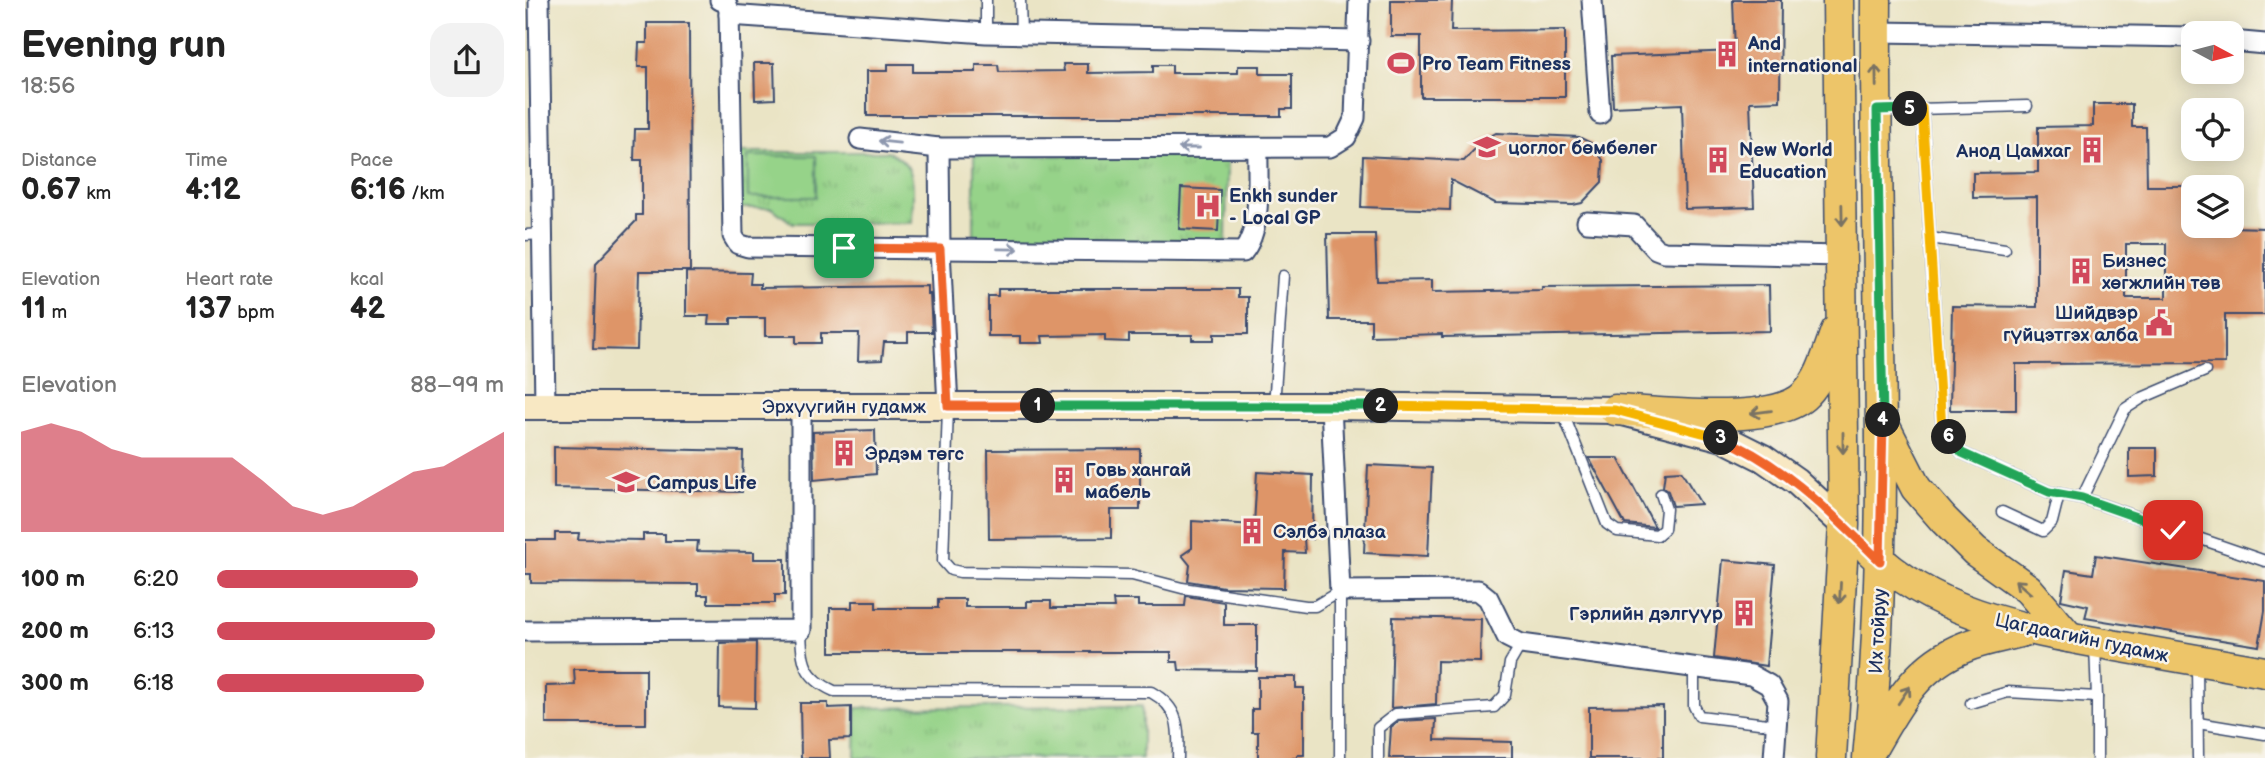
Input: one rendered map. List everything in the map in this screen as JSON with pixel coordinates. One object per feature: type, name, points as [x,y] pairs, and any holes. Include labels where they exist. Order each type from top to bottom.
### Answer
[{"type":"main road","name":"Их тойруу","points":[[1831,758],[1843,525],[1838,0]]},
{"type":"main road","name":"Их тойруу","points":[[1869,756],[1877,649],[1883,424],[1876,0]]},
{"type":"main road","points":[[1615,410],[1764,413],[1789,406],[1806,395],[1821,372],[1843,310]]},
{"type":"main road","name":"Эрхүүгийн гудамж","points":[[535,406],[1331,405],[1615,410],[1723,438],[1763,458],[1796,481],[1843,525]]},
{"type":"main road","points":[[1883,424],[1916,488],[1943,519],[1975,551],[2028,589],[2082,640]]},
{"type":"main road","name":"Цагдаагийн гудамж","points":[[1843,525],[1880,561],[1913,585],[1943,602],[2028,630],[2265,672]]},
{"type":"main road","points":[[1869,756],[1913,682],[1936,662],[1966,647],[2028,630]]},
{"type":"street","points":[[535,406],[534,234],[539,0]]},
{"type":"street","points":[[860,139],[939,148],[1330,147],[1346,137],[1355,118],[1359,0]]},
{"type":"street","points":[[1592,0],[1600,114]]},
{"type":"street","points":[[1258,148],[1256,222],[1251,242],[1243,252],[748,247],[738,244],[733,236],[725,8],[986,33],[1359,41]]},
{"type":"street","points":[[1876,32],[2181,37]]},
{"type":"street","points":[[2244,42],[2265,44]]},
{"type":"street","points":[[939,148],[940,249],[948,406]]},
{"type":"street","points":[[1587,222],[1634,225],[1656,249],[1664,252],[1842,256]]},
{"type":"street","points":[[1331,405],[1340,591],[1478,590],[1488,598],[1507,638],[1521,644],[1751,675],[1769,685],[1778,701],[1773,758]]},
{"type":"street","points":[[525,631],[801,630],[801,406]]},
{"type":"lane","points":[[986,0],[986,33]]},
{"type":"lane","points":[[1020,0],[1020,34]]},
{"type":"lane","points":[[1877,110],[2027,106]]},
{"type":"lane","points":[[1922,108],[1942,429],[1962,453],[2049,492],[2082,498],[2265,561]]},
{"type":"lane","points":[[1930,238],[2005,249]]},
{"type":"lane","points":[[1274,406],[1283,276]]},
{"type":"lane","points":[[2082,498],[2125,409],[2142,398],[2205,371]]},
{"type":"lane","points":[[948,406],[943,561],[951,570],[1132,575],[1182,588],[1306,606],[1315,606],[1340,591]]},
{"type":"lane","points":[[1562,409],[1607,524],[1617,531],[1657,535],[1664,529],[1666,509],[1661,494]]},
{"type":"lane","points":[[2002,512],[2043,531],[2052,522],[2059,494]]},
{"type":"lane","points":[[1340,591],[1340,758]]},
{"type":"lane","points":[[801,630],[802,658],[815,682],[834,691],[1151,692],[1164,699],[1174,712],[1179,732],[1178,758]]},
{"type":"lane","points":[[2082,640],[2097,697],[2097,758]]},
{"type":"lane","points":[[1378,758],[1378,729],[1396,714],[1493,707],[1505,695],[1510,663],[1521,644]]},
{"type":"lane","points":[[2197,661],[2198,758]]},
{"type":"lane","points":[[1694,667],[1694,706],[1699,716],[1776,725]]},
{"type":"lane","points":[[1971,703],[2008,692],[2097,697]]},
{"type":"lane","points":[[2198,723],[2265,734]]},
{"type":"green space","points":[[737,152],[889,152],[906,165],[913,182],[912,223],[792,223],[772,208],[737,208]]},
{"type":"green space","points":[[974,155],[1227,156],[1226,242],[974,241]]},
{"type":"green space","points":[[748,156],[816,156],[816,197],[748,197]]},
{"type":"green space","points":[[1142,706],[1142,758],[855,758],[856,708]]},
{"type":"building","points":[[1391,0],[1452,0],[1451,31],[1565,30],[1565,97],[1421,97],[1421,36],[1391,36]]},
{"type":"building","name":"And international","points":[[1733,0],[1781,0],[1780,101],[1750,102],[1754,207],[1685,209],[1682,104],[1613,107],[1611,56],[1735,51]]},
{"type":"building","points":[[647,23],[689,23],[690,271],[639,271],[637,350],[593,349],[596,263],[636,221],[636,215],[642,215],[642,160],[634,160],[635,129],[648,129],[648,67],[638,67],[639,43],[647,43]]},
{"type":"building","points":[[754,63],[774,63],[775,99],[755,100]]},
{"type":"building","points":[[888,64],[913,64],[913,72],[976,72],[976,65],[998,65],[999,72],[1064,71],[1063,64],[1088,64],[1088,73],[1153,72],[1153,65],[1172,65],[1172,73],[1238,73],[1238,66],[1260,66],[1260,74],[1292,74],[1292,109],[1281,109],[1281,116],[867,116],[867,71],[888,71]]},
{"type":"building","points":[[2093,104],[2132,104],[2132,127],[2146,127],[2147,186],[2181,186],[2181,238],[2244,238],[2244,227],[2265,228],[2265,315],[2225,315],[2225,363],[2016,364],[2016,410],[1950,410],[1952,306],[2037,307],[2037,197],[1973,198],[1973,173],[2038,172],[2038,127],[2093,126]],"holes":[[[2126,244],[2166,244],[2166,298],[2126,298]]]},
{"type":"building","points":[[1496,133],[1579,137],[1591,143],[1603,160],[1602,182],[1582,203],[1573,205],[1495,203],[1451,180],[1450,210],[1361,207],[1363,156],[1464,161],[1482,141]]},
{"type":"building","points":[[1181,188],[1220,190],[1218,231],[1179,229]]},
{"type":"building","points":[[1327,234],[1375,234],[1377,281],[1432,280],[1432,292],[1542,290],[1542,287],[1769,285],[1770,331],[1371,336],[1371,320],[1329,320]]},
{"type":"building","points":[[686,272],[751,273],[750,284],[760,284],[760,288],[927,286],[927,294],[930,294],[932,332],[908,332],[908,342],[884,342],[882,360],[858,361],[859,333],[821,333],[821,343],[796,343],[796,336],[765,336],[765,318],[731,318],[731,324],[708,324],[709,316],[686,316]]},
{"type":"building","points":[[998,289],[1238,289],[1238,297],[1248,297],[1248,334],[1214,334],[1214,340],[1192,340],[1192,335],[1129,335],[1129,342],[1105,341],[1105,335],[1042,336],[1043,343],[1020,343],[1020,336],[988,336],[988,296],[998,296]]},
{"type":"building","name":"Эрдэм төгс","points":[[875,430],[876,474],[814,480],[813,432]]},
{"type":"building","points":[[554,447],[743,451],[742,492],[554,488]]},
{"type":"building","points":[[2129,448],[2157,448],[2157,476],[2129,477]]},
{"type":"building","name":"Гoвь хангай мабель","points":[[1140,449],[1140,510],[1111,510],[1111,538],[989,539],[988,450]]},
{"type":"building","points":[[1589,458],[1618,458],[1655,527],[1625,524]]},
{"type":"building","points":[[1368,465],[1432,468],[1428,556],[1364,553]]},
{"type":"building","points":[[1681,471],[1701,504],[1673,506],[1668,491],[1663,487],[1665,472]]},
{"type":"building","name":"Сэлбэ плаза","points":[[1257,472],[1313,475],[1312,539],[1304,538],[1305,553],[1285,552],[1284,588],[1224,587],[1188,581],[1190,565],[1182,555],[1192,548],[1192,521],[1254,525]]},
{"type":"building","points":[[555,533],[579,533],[578,539],[643,540],[643,534],[665,534],[665,541],[698,541],[697,551],[754,552],[754,559],[785,559],[785,595],[775,595],[775,603],[708,603],[708,595],[698,595],[698,584],[531,583],[531,574],[525,574],[525,540],[555,540]]},
{"type":"building","points":[[2096,555],[2265,581],[2265,611],[2259,646],[2085,618],[2088,606],[2061,600],[2066,570],[2093,574]]},
{"type":"building","name":"Гэрлийн дэлгүүр","points":[[1723,560],[1775,565],[1766,666],[1714,658]]},
{"type":"building","points":[[1186,596],[1224,602],[1224,625],[1257,625],[1257,671],[1179,670],[1178,662],[1171,662],[1171,652],[830,652],[830,608],[852,608],[852,601],[876,601],[876,608],[938,608],[938,599],[965,599],[965,607],[1027,607],[1027,601],[1051,601],[1051,608],[1114,608],[1113,600],[1138,600],[1138,606],[1185,606]]},
{"type":"building","points":[[1393,617],[1481,619],[1480,662],[1437,661],[1436,704],[1391,708]]},
{"type":"building","points":[[756,642],[755,708],[719,707],[720,643]]},
{"type":"building","points":[[574,669],[646,669],[646,724],[546,724],[546,686],[575,685]]},
{"type":"building","points":[[1258,677],[1296,677],[1296,688],[1304,688],[1304,755],[1297,755],[1297,758],[1258,758],[1258,732],[1252,732],[1252,709],[1258,709]]},
{"type":"building","points":[[800,703],[828,703],[828,708],[851,707],[851,739],[829,740],[830,758],[801,758]]},
{"type":"building","points":[[1663,706],[1663,758],[1589,758],[1589,707]]},
{"type":"building","points":[[1436,719],[1435,740],[1512,742],[1512,758],[1389,758],[1391,727],[1399,721]]},
{"type":"place","name":"And international","points":[[1727,54]]},
{"type":"place","name":"Pro Team Fitness","points":[[1401,63]]},
{"type":"place","name":"цоглог бөмбөлөг","points":[[1487,147]]},
{"type":"place","name":"Анод Цамхаг","points":[[2092,150]]},
{"type":"place","name":"New World Education","points":[[1718,160]]},
{"type":"place","name":"Enkh sunder - Local GP","points":[[1208,206]]},
{"type":"place","name":"Бизнес хөгжлийн төв","points":[[2081,271]]},
{"type":"place","name":"Шийдвэр гүйцэтгэх алба","points":[[2159,323]]},
{"type":"place","name":"Эрдэм төгс","points":[[844,453]]},
{"type":"place","name":"Гoвь хангай мабель","points":[[1064,480]]},
{"type":"place","name":"Campus Life","points":[[626,482]]},
{"type":"place","name":"Сэлбэ плаза","points":[[1252,531]]},
{"type":"place","name":"Гэрлийн дэлгүүр","points":[[1744,613]]},
{"type":"route","points":[[844,248],[940,249],[948,406],[1331,405],[1615,410],[1723,438],[1763,458],[1822,503],[1880,561],[1883,424],[1877,110],[1922,108],[1942,429],[1962,453],[2049,492],[2082,498],[2173,530]]}]
